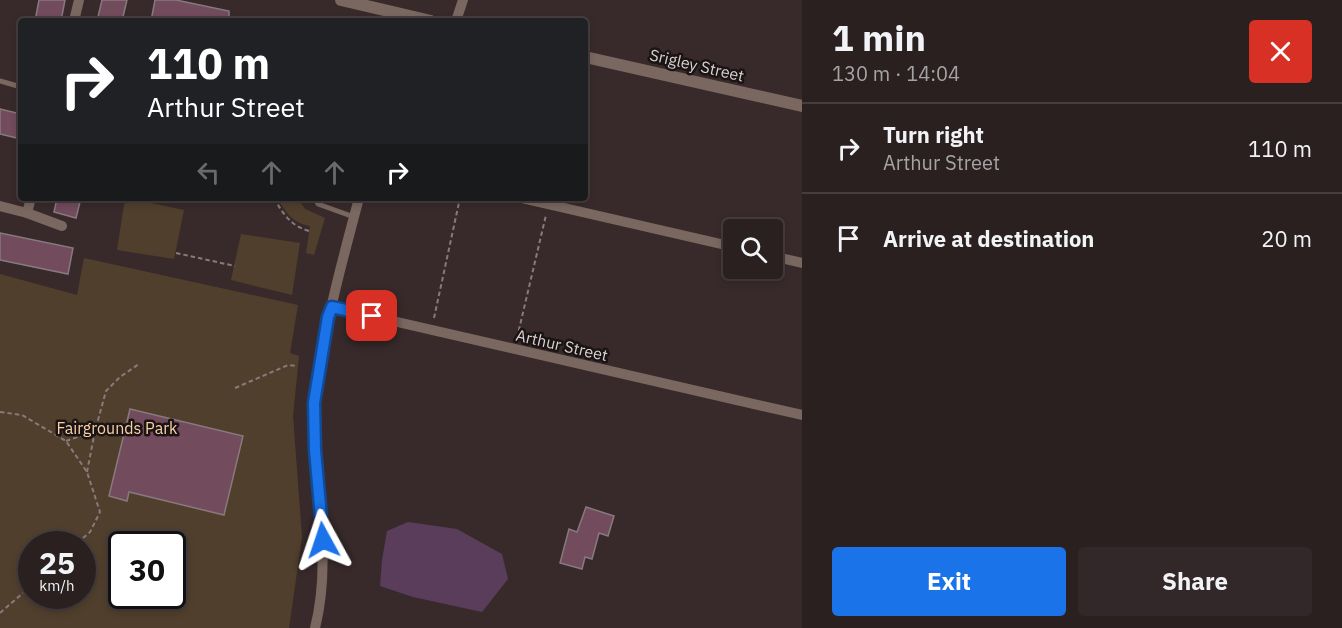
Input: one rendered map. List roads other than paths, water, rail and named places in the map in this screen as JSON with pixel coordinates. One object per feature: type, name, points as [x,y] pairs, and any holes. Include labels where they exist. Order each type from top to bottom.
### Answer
[{"type":"street","points":[[75,18],[79,0]]},
{"type":"street","points":[[341,0],[397,17]]},
{"type":"street","points":[[457,18],[463,0]]},
{"type":"street","name":"Srigley Street","points":[[588,58],[802,106]]},
{"type":"street","points":[[27,213],[30,201]]},
{"type":"street","points":[[315,628],[323,576],[323,540],[315,450],[314,403],[328,317],[357,201]]},
{"type":"street","points":[[535,201],[723,244]]},
{"type":"street","points":[[0,206],[62,226]]},
{"type":"street","points":[[783,259],[802,263]]},
{"type":"street","name":"Arthur Street","points":[[332,307],[802,416]]},
{"type":"lane","points":[[0,81],[18,86]]},
{"type":"lane","points":[[316,201],[318,204],[354,217]]},
{"type":"park label","name":"Fairgrounds Park","points":[[117,428]]}]
